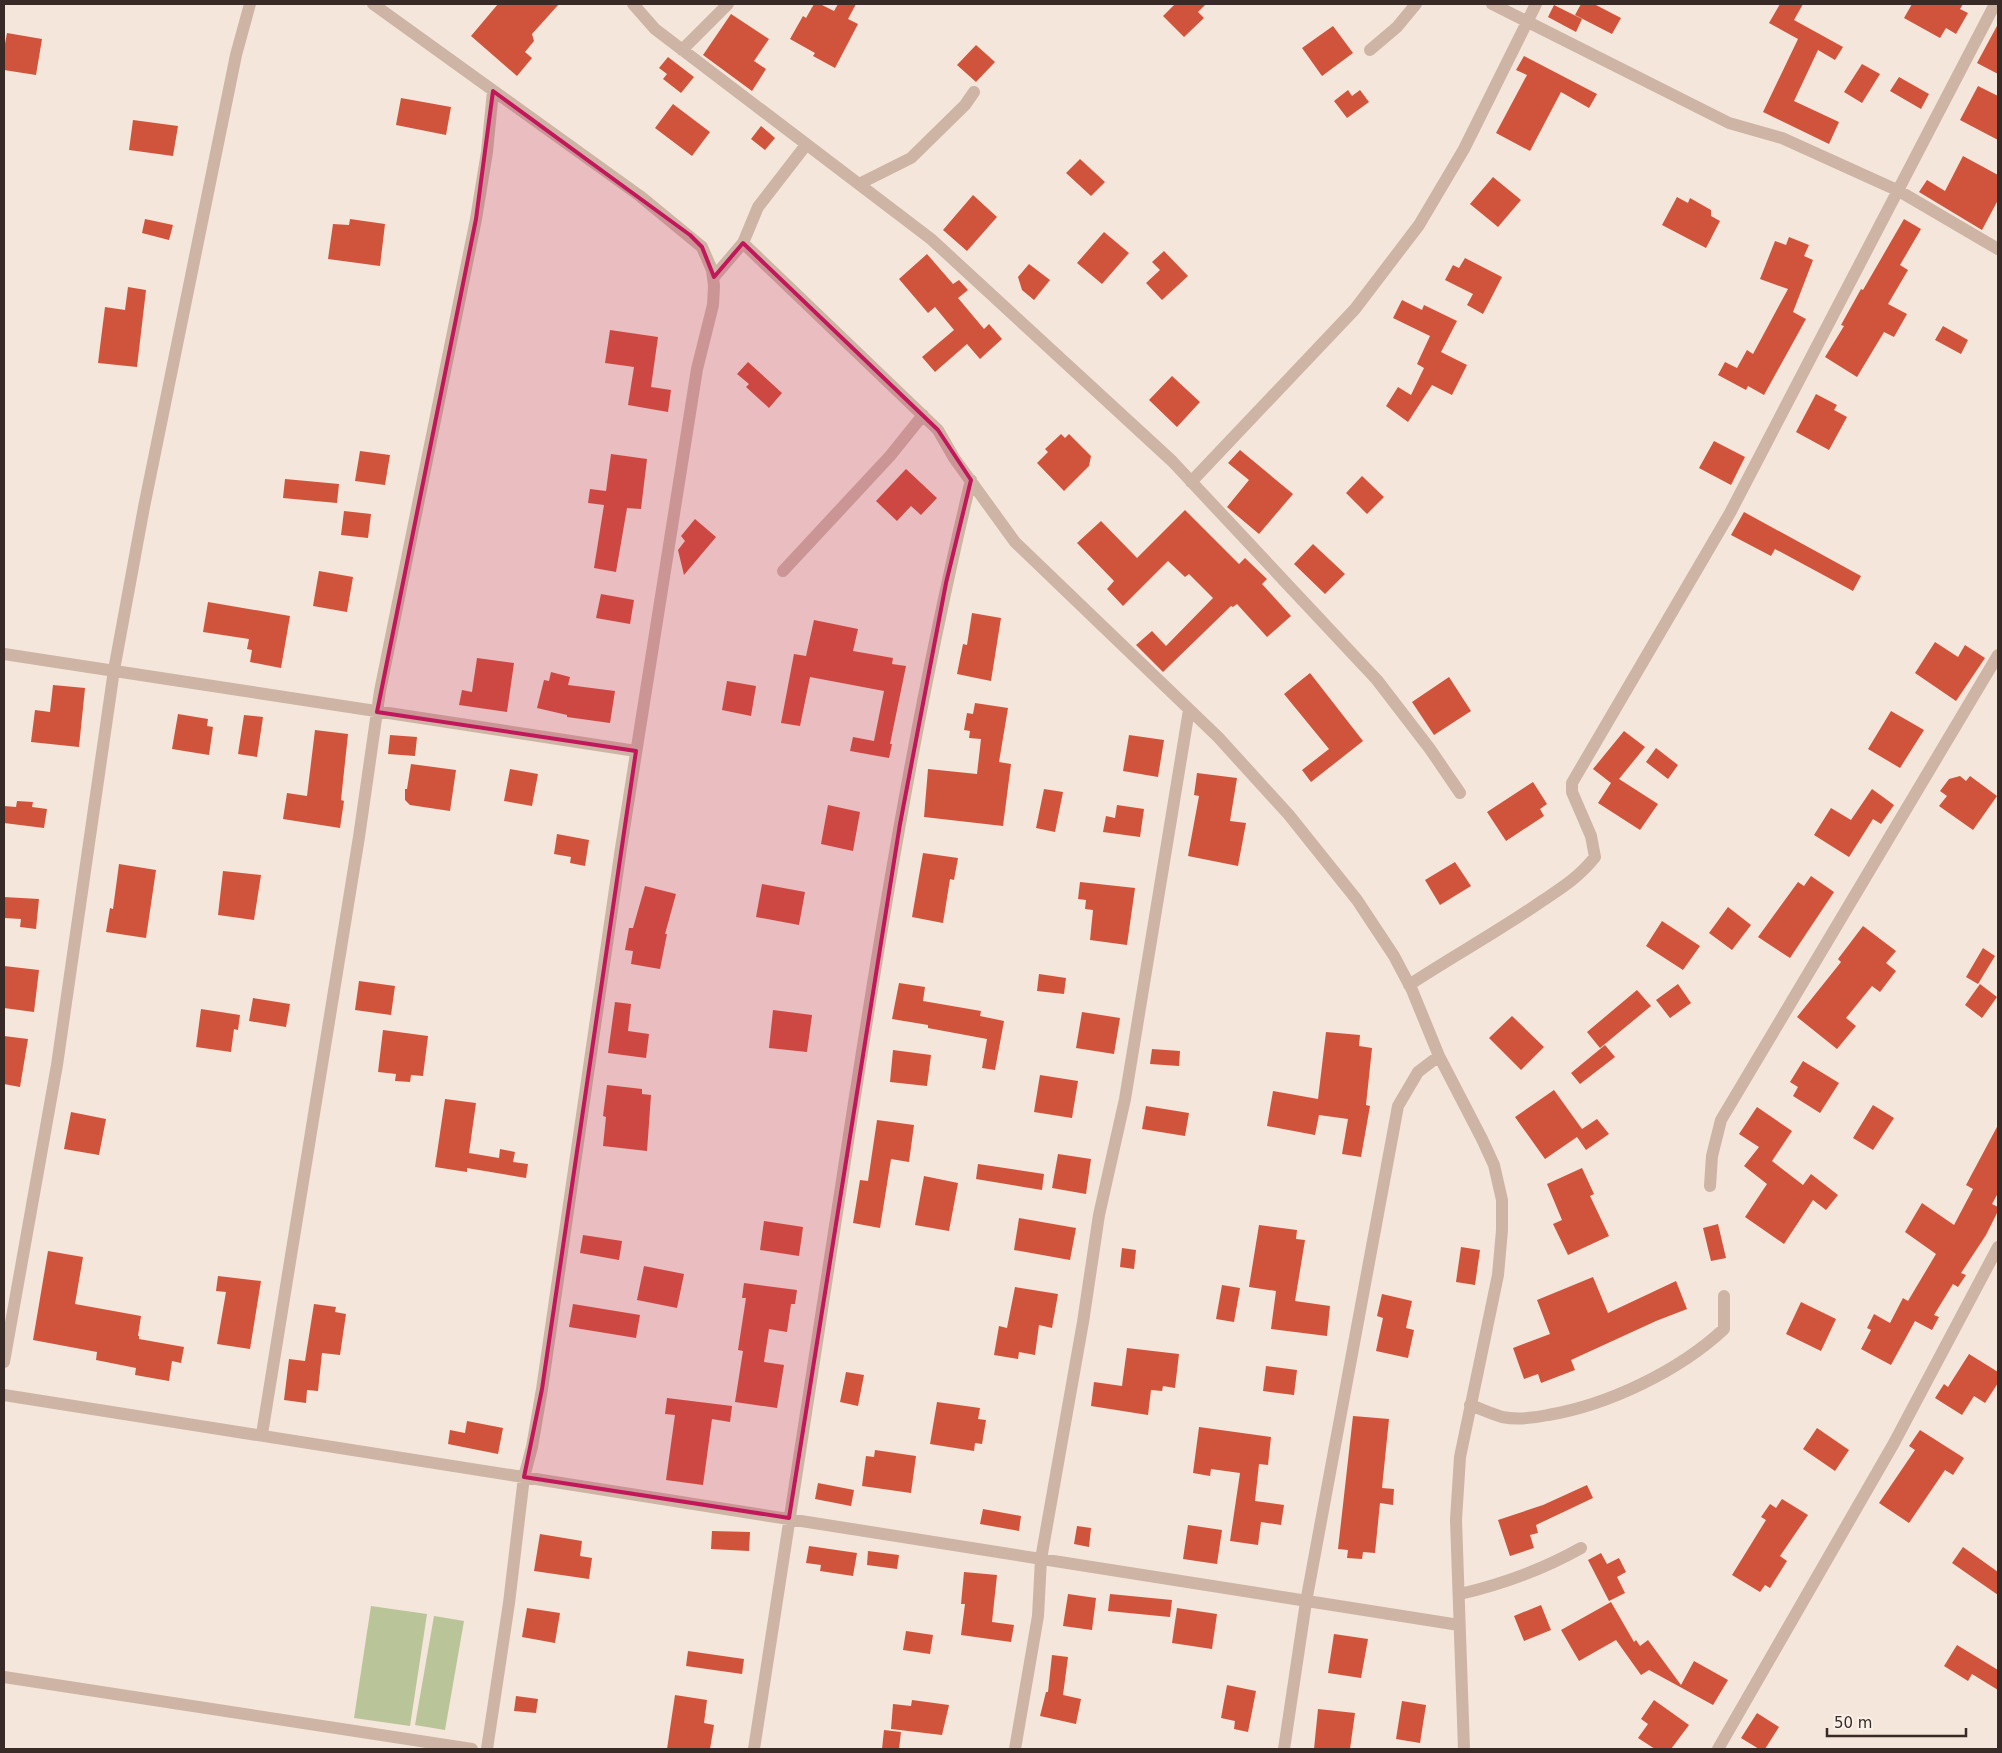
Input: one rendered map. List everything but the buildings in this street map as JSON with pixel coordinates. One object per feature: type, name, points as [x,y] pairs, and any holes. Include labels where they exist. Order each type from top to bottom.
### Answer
[{"type":"street","points":[[4,1362],[57,1065],[114,670],[144,507],[236,55],[250,4]]},
{"type":"street","points":[[373,4],[640,196],[690,235],[702,247],[709,260],[713,278],[713,305],[697,369],[636,751],[542,1389],[532,1447],[524,1477],[509,1603],[487,1749]]},
{"type":"street","points":[[633,4],[655,29],[931,238],[1172,461],[1377,680],[1430,749],[1460,793]]},
{"type":"street","points":[[682,50],[728,4]]},
{"type":"street","points":[[1370,50],[1396,27],[1416,4]]},
{"type":"street","points":[[1492,4],[1729,123],[1782,138],[1899,191],[1998,249]]},
{"type":"street","points":[[1191,482],[1355,309],[1419,225],[1464,149],[1536,4]]},
{"type":"street","points":[[1409,985],[1506,926],[1582,874],[1595,857],[1591,836],[1572,792],[1572,783],[1730,513],[1995,4]]},
{"type":"street","points":[[262,1434],[358,847],[380,691],[476,219],[487,152],[492,91]]},
{"type":"street","points":[[859,184],[911,158],[965,105],[974,92]]},
{"type":"street","points":[[713,278],[743,243],[758,207],[806,145]]},
{"type":"street","points":[[743,243],[938,430],[954,458],[1015,542],[1218,737],[1288,815],[1357,900],[1394,956],[1409,985],[1439,1056],[1494,1165],[1502,1200],[1502,1230],[1498,1275],[1460,1456],[1457,1485],[1456,1520],[1464,1749]]},
{"type":"street","points":[[783,571],[890,456],[923,415]]},
{"type":"street","points":[[754,1749],[864,1041],[900,824],[946,583],[971,480]]},
{"type":"street","points":[[4,654],[636,751]]},
{"type":"street","points":[[1710,1186],[1712,1156],[1721,1120],[1998,655]]},
{"type":"street","points":[[1015,1749],[1038,1616],[1041,1559],[1083,1322],[1099,1215],[1126,1090],[1189,710]]},
{"type":"street","points":[[1284,1749],[1306,1602],[1398,1106],[1418,1072],[1439,1056]]},
{"type":"street","points":[[1718,1749],[1894,1443],[1998,1247]]},
{"type":"street","points":[[1470,1405],[1503,1417],[1532,1418],[1572,1411],[1620,1395],[1668,1369],[1710,1342],[1724,1329],[1724,1296]]},
{"type":"street","points":[[4,1394],[1459,1625]]},
{"type":"street","points":[[1460,1594],[1498,1585],[1551,1565],[1581,1548]]},
{"type":"street","points":[[4,1677],[472,1749]]},
{"type":"highlighted area","points":[[493,91],[690,235],[702,247],[714,277],[743,243],[938,430],[971,480],[946,583],[900,824],[789,1518],[524,1477],[542,1389],[636,751],[377,712],[476,219]]},
{"type":"green space","points":[[371,1606],[427,1614],[410,1726],[354,1718]]},
{"type":"green space","points":[[434,1616],[464,1621],[445,1730],[415,1725]]}]
